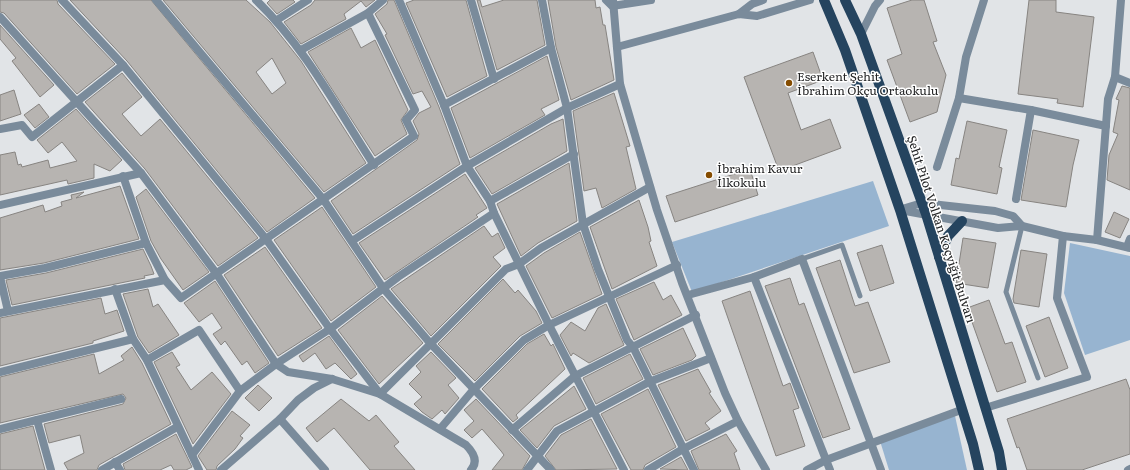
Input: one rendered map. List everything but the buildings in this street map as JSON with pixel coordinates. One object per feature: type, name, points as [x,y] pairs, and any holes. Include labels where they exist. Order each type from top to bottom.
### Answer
[{"type":"main road","points":[[824,0],[845,50],[900,210],[961,410],[973,444],[979,470]]},
{"type":"main road","name":"Şehit Pilot Volkan Koçyiğit Bulvarı","points":[[845,0],[861,34],[926,214],[985,408],[1002,470]]},
{"type":"main road","points":[[939,257],[948,236],[962,221]]},
{"type":"street","points":[[62,0],[123,65],[266,239],[330,329],[380,394]]},
{"type":"street","points":[[156,0],[323,199],[383,288],[430,343],[551,470]]},
{"type":"street","points":[[256,0],[277,20],[301,50],[374,165]]},
{"type":"street","points":[[277,20],[308,0]]},
{"type":"street","points":[[301,50],[368,13],[383,0]]},
{"type":"street","points":[[400,0],[444,105],[467,166],[490,201],[494,213],[518,264],[592,411],[624,470]]},
{"type":"street","points":[[471,0],[494,79]]},
{"type":"street","points":[[542,0],[550,48],[567,108],[583,224],[609,297],[627,340],[633,347],[649,382],[694,470]]},
{"type":"street","points":[[651,0],[610,2],[617,47],[620,84],[650,187],[711,358],[738,421],[766,470]]},
{"type":"street","points":[[739,14],[752,4],[763,0]]},
{"type":"street","points":[[617,47],[739,14],[757,16],[810,0]]},
{"type":"street","points":[[861,34],[875,6],[880,0]]},
{"type":"street","points":[[937,167],[959,98],[966,57],[984,0]]},
{"type":"street","points":[[1097,240],[1108,99],[1115,77],[1121,0]]},
{"type":"street","points":[[123,176],[146,243],[165,280],[181,298],[414,136],[406,120],[415,110],[368,13]]},
{"type":"street","points":[[0,17],[141,172],[216,273],[276,364],[288,372],[332,379],[380,394],[466,445],[473,452],[475,460],[475,466],[472,470]]},
{"type":"street","points":[[444,105],[550,48]]},
{"type":"street","points":[[0,129],[22,125],[32,137],[123,65]]},
{"type":"street","points":[[1115,77],[1130,83]]},
{"type":"street","points":[[352,242],[467,166],[567,108],[620,84]]},
{"type":"street","points":[[959,98],[1031,110],[1106,126]]},
{"type":"street","points":[[1016,199],[1031,110]]},
{"type":"street","points":[[490,201],[574,154]]},
{"type":"street","points":[[0,205],[141,172]]},
{"type":"street","points":[[380,394],[506,269],[518,264],[541,248],[650,187]]},
{"type":"street","points":[[900,210],[922,203],[995,211],[1013,216],[1022,226]]},
{"type":"street","points":[[900,210],[998,228],[1022,226],[1063,236],[1097,240],[1128,248],[1130,239]]},
{"type":"street","points":[[192,455],[240,391],[276,364],[330,329],[383,288],[494,213]]},
{"type":"street","points":[[985,408],[1087,377],[1058,298],[1063,236]]},
{"type":"street","points":[[146,243],[45,268],[0,277],[4,312],[165,280]]},
{"type":"street","points":[[688,295],[754,277],[802,260],[881,470]]},
{"type":"street","points":[[440,429],[474,389],[524,340],[549,325],[677,265]]},
{"type":"street","points":[[754,277],[830,470]]},
{"type":"street","points":[[115,289],[133,339],[147,360],[177,427],[199,470]]},
{"type":"street","points":[[512,430],[575,376],[696,315]]},
{"type":"street","points":[[147,360],[199,330],[240,391]]},
{"type":"street","points":[[0,372],[133,339]]},
{"type":"street","points":[[527,470],[557,431],[649,382],[711,358]]},
{"type":"street","points":[[221,470],[280,419],[298,400],[314,388],[332,379]]},
{"type":"street","points":[[0,429],[121,399]]},
{"type":"street","points":[[807,470],[826,460],[961,410]]},
{"type":"street","points":[[280,419],[325,470]]},
{"type":"street","points":[[37,420],[51,470]]},
{"type":"street","points":[[648,470],[683,449],[738,421]]},
{"type":"street","points":[[102,470],[177,427]]},
{"type":"street","points":[[115,462],[120,470]]},
{"type":"lane","points":[[1022,226],[1006,292],[1038,378]]},
{"type":"lane","points":[[802,260],[842,245],[860,296]]},
{"type":"shaded area","points":[[873,181],[889,226],[692,292],[672,242]]},
{"type":"shaded area","points":[[1070,243],[1130,256],[1130,340],[1085,355],[1064,293]]},
{"type":"shaded area","points":[[955,416],[967,470],[889,470],[880,441]]},
{"type":"place","name":"Eserkent Şehit İbrahim Okçu Ortaokulu","points":[[789,83]]},
{"type":"place","name":"İbrahim Kavur İlkokulu","points":[[709,175]]}]
